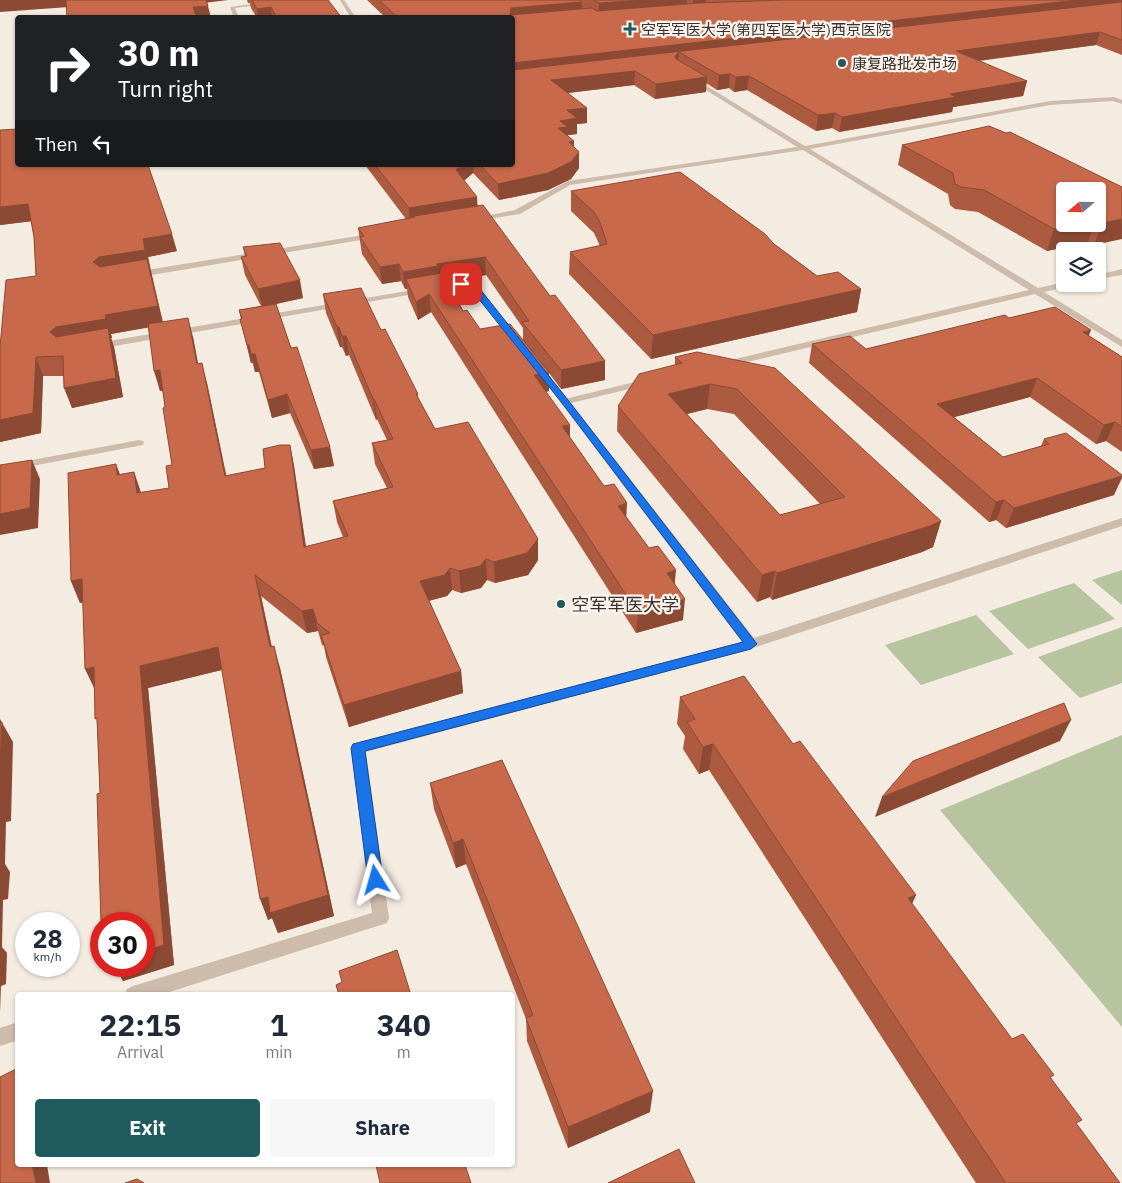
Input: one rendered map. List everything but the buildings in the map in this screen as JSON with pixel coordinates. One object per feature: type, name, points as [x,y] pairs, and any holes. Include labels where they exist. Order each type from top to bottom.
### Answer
[{"type":"street","points":[[342,0],[352,15]]},
{"type":"street","points":[[235,15],[232,7],[277,2]]},
{"type":"street","points":[[686,76],[1122,344]]},
{"type":"street","points":[[468,220],[517,212],[568,183],[803,148],[1050,103],[1114,100],[1122,102]]},
{"type":"street","points":[[124,276],[389,233]]},
{"type":"street","points":[[1106,275],[1122,272]]},
{"type":"street","points":[[709,368],[1056,287]]},
{"type":"street","points":[[661,379],[565,402],[751,644]]},
{"type":"street","points":[[0,469],[139,444]]},
{"type":"street","points":[[143,992],[381,918],[358,748],[751,644],[1122,522]]},
{"type":"street","points":[[0,1036],[15,1032]]},
{"type":"lane","points":[[92,346],[461,284],[477,291],[518,342]]},
{"type":"lane","points":[[536,365],[565,402]]},
{"type":"green space","points":[[1122,570],[1122,605],[1092,580]]},
{"type":"green space","points":[[1074,583],[1115,619],[1028,649],[989,611]]},
{"type":"green space","points":[[976,615],[1014,654],[921,685],[885,645]]},
{"type":"green space","points":[[1122,627],[1122,683],[1080,698],[1038,657]]},
{"type":"green space","points":[[1122,735],[1122,1027],[940,810]]},
{"type":"place","name":"空军军医大学(第四军医大学)西京医院","points":[[630,29]]},
{"type":"place","name":"康复路批发市场","points":[[842,63]]},
{"type":"place","name":"空军军医大学","points":[[561,604]]},
{"type":"route","points":[[376,880],[358,748],[751,644],[477,291],[461,284]]}]
